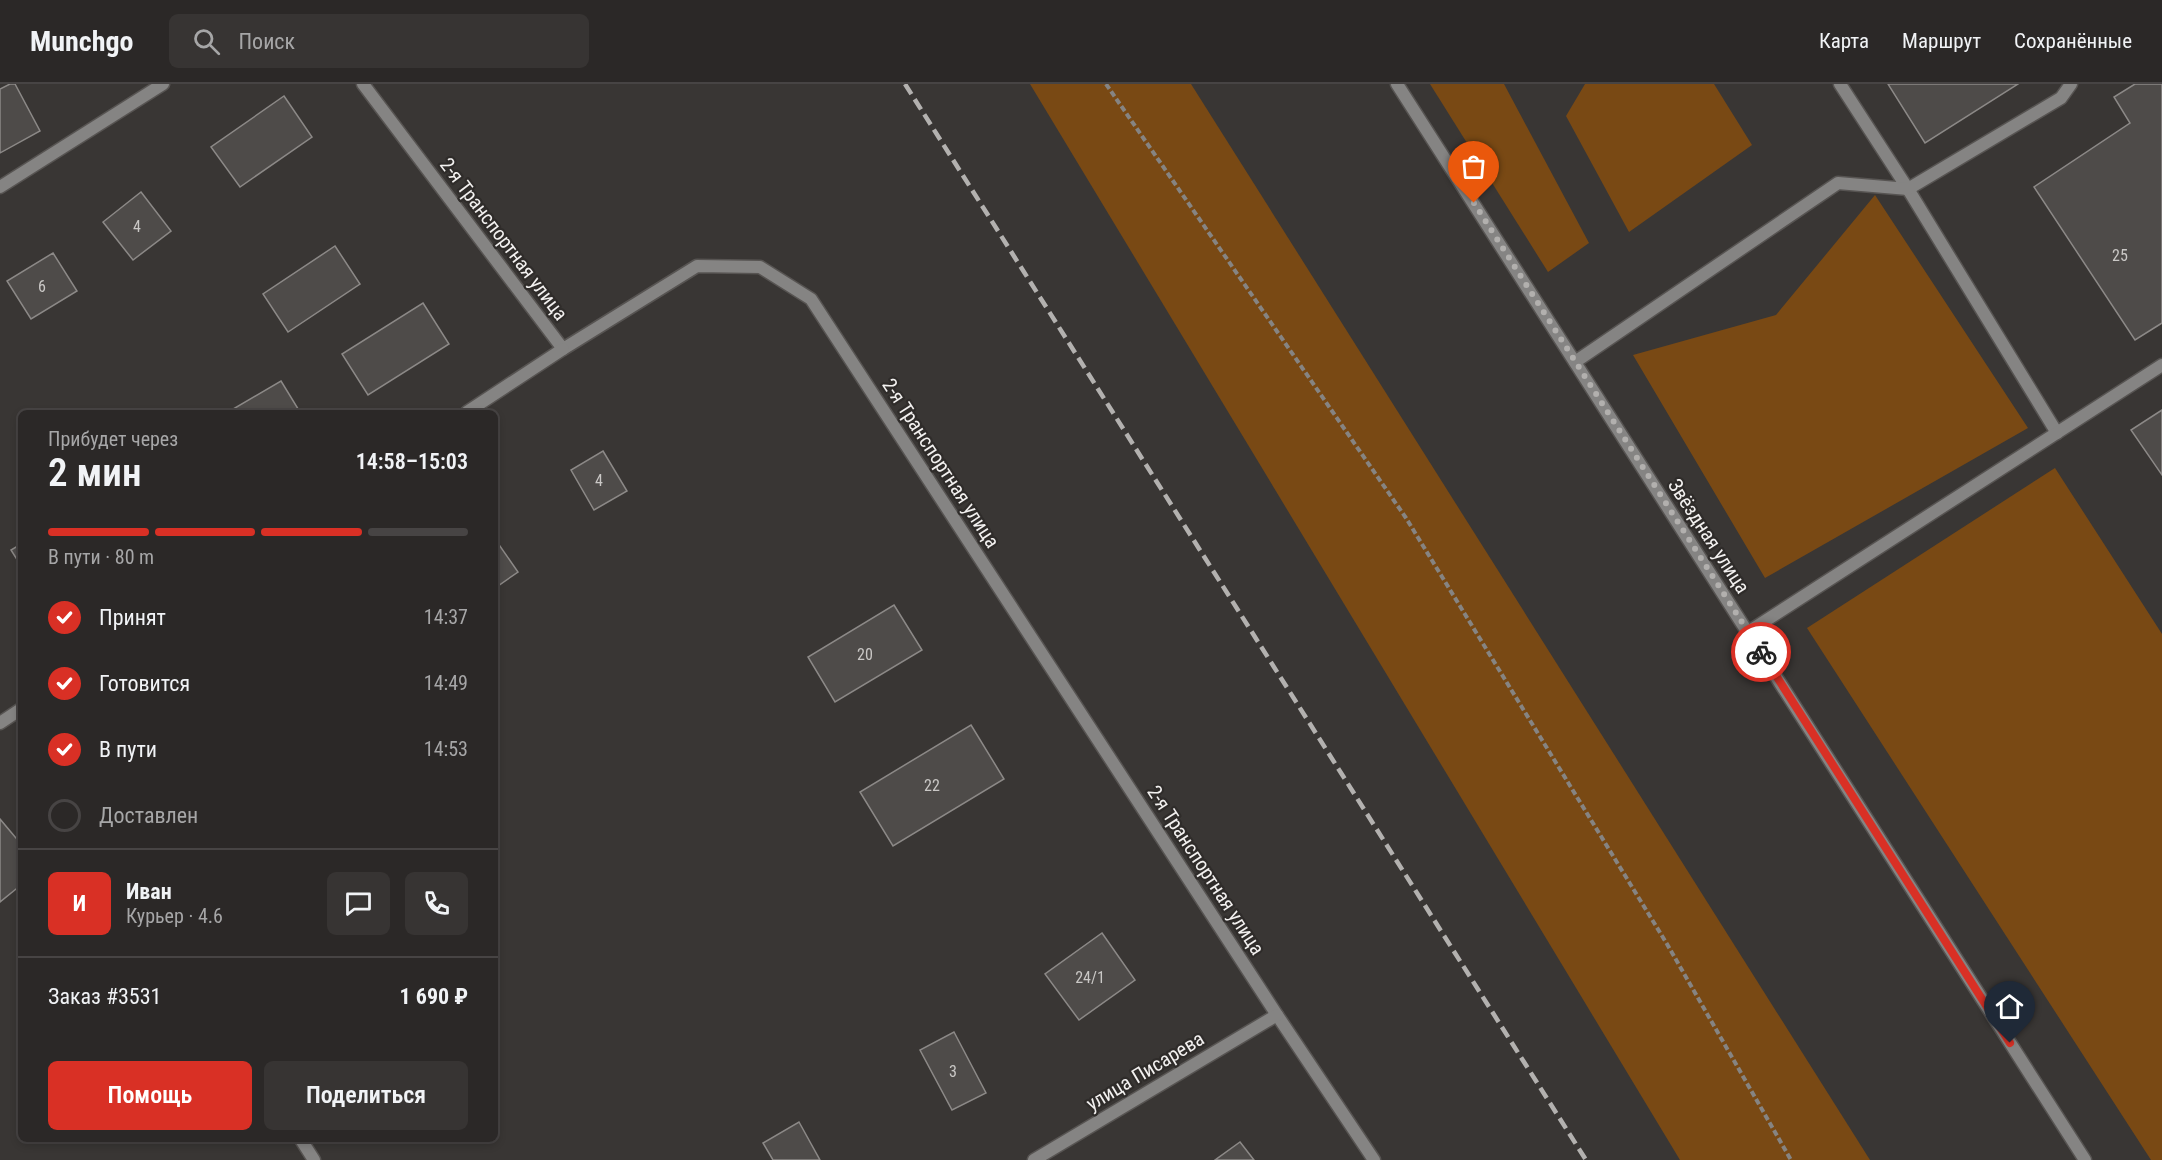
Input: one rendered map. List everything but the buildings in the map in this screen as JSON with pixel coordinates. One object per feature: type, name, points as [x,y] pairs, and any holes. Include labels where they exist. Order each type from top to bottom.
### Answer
[{"type":"street","points":[[0,187],[163,84]]},
{"type":"street","name":"2-я Транспортная улица","points":[[363,84],[563,349],[697,266],[760,267],[811,299],[1277,1015],[1374,1160]]},
{"type":"street","name":"Звёздная улица","points":[[1397,84],[2085,1160]]},
{"type":"street","points":[[1840,84],[1908,189],[2057,433]]},
{"type":"street","points":[[1575,362],[1838,183],[1908,189],[2061,98],[2071,84]]},
{"type":"street","points":[[470,410],[563,349]]},
{"type":"street","points":[[1748,632],[2162,365]]},
{"type":"street","points":[[0,723],[18,711]]},
{"type":"street","name":"улица Писарева","points":[[1034,1160],[1277,1015]]},
{"type":"street","points":[[303,1142],[314,1160]]},
{"type":"path","points":[[1106,84],[1406,518],[1667,944],[1791,1160]]},
{"type":"shaded area","points":[[1030,84],[1191,84],[1870,1160],[1680,1160]]},
{"type":"shaded area","points":[[1430,84],[1504,84],[1589,243],[1548,272]]},
{"type":"shaded area","points":[[1585,84],[1714,84],[1752,145],[1629,232],[1566,116]]},
{"type":"shaded area","points":[[1875,195],[2028,428],[1765,578],[1633,355],[1776,315]]},
{"type":"shaded area","points":[[2055,468],[2162,634],[2162,1160],[2151,1160],[1807,628]]},
{"type":"railway","points":[[905,84],[1586,1160]]},
{"type":"way so far","points":[[1474,203],[1761,652]]},
{"type":"route","points":[[1761,652],[2010,1043]]}]
